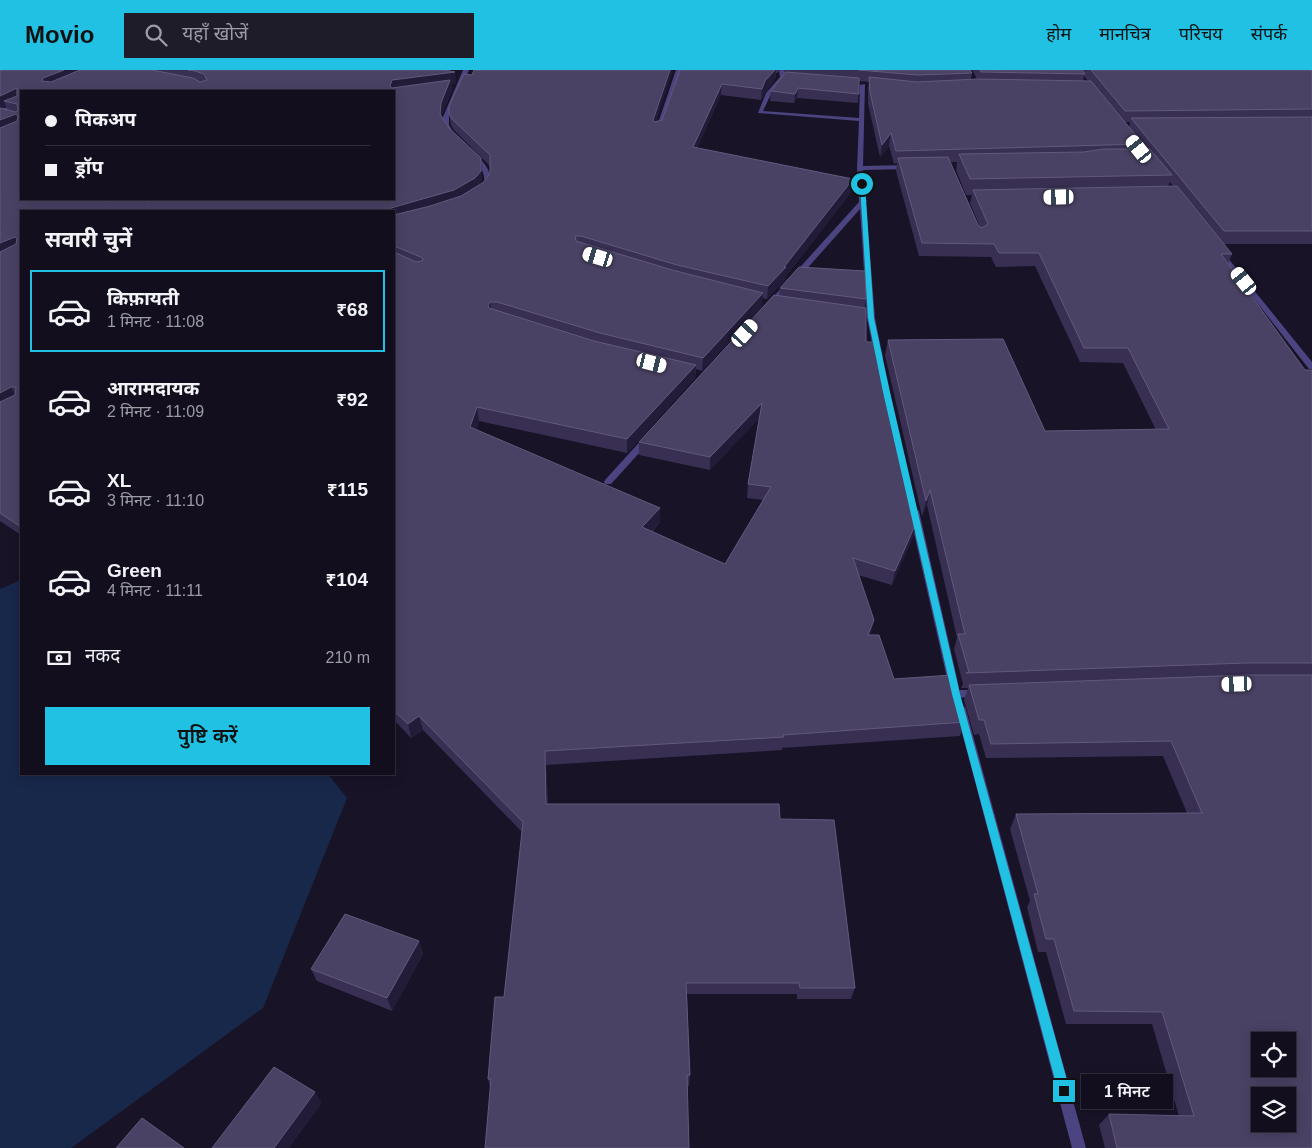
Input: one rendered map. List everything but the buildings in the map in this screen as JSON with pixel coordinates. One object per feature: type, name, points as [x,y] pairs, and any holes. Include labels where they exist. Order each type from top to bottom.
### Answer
[{"type":"street","points":[[455,138],[446,126],[446,118],[466,70]]},
{"type":"street","points":[[657,131],[678,70],[688,71]]},
{"type":"street","points":[[774,76],[783,73],[792,78]]},
{"type":"street","points":[[783,73],[769,92],[760,112],[862,120]]},
{"type":"street","points":[[864,85],[860,168],[864,201],[866,317],[881,364]]},
{"type":"street","points":[[450,88],[459,87]]},
{"type":"street","points":[[0,113],[20,103]]},
{"type":"street","points":[[0,113],[7,116]]},
{"type":"street","points":[[468,150],[487,168],[489,176],[486,186],[481,192]]},
{"type":"street","points":[[860,168],[919,167]]},
{"type":"street","points":[[764,311],[864,201]]},
{"type":"street","points":[[1217,247],[1312,367]]},
{"type":"street","points":[[762,302],[779,306]]},
{"type":"street","points":[[608,482],[654,432]]},
{"type":"street","points":[[911,499],[956,694],[1079,1148]]},
{"type":"street","points":[[956,694],[995,693]]},
{"type":"water","points":[[20,580],[20,775],[329,775],[347,798],[263,1008],[71,1148],[0,1148],[0,589]]},
{"type":"route","points":[[862,184],[871,318],[887,392],[956,694],[1064,1091]]}]
